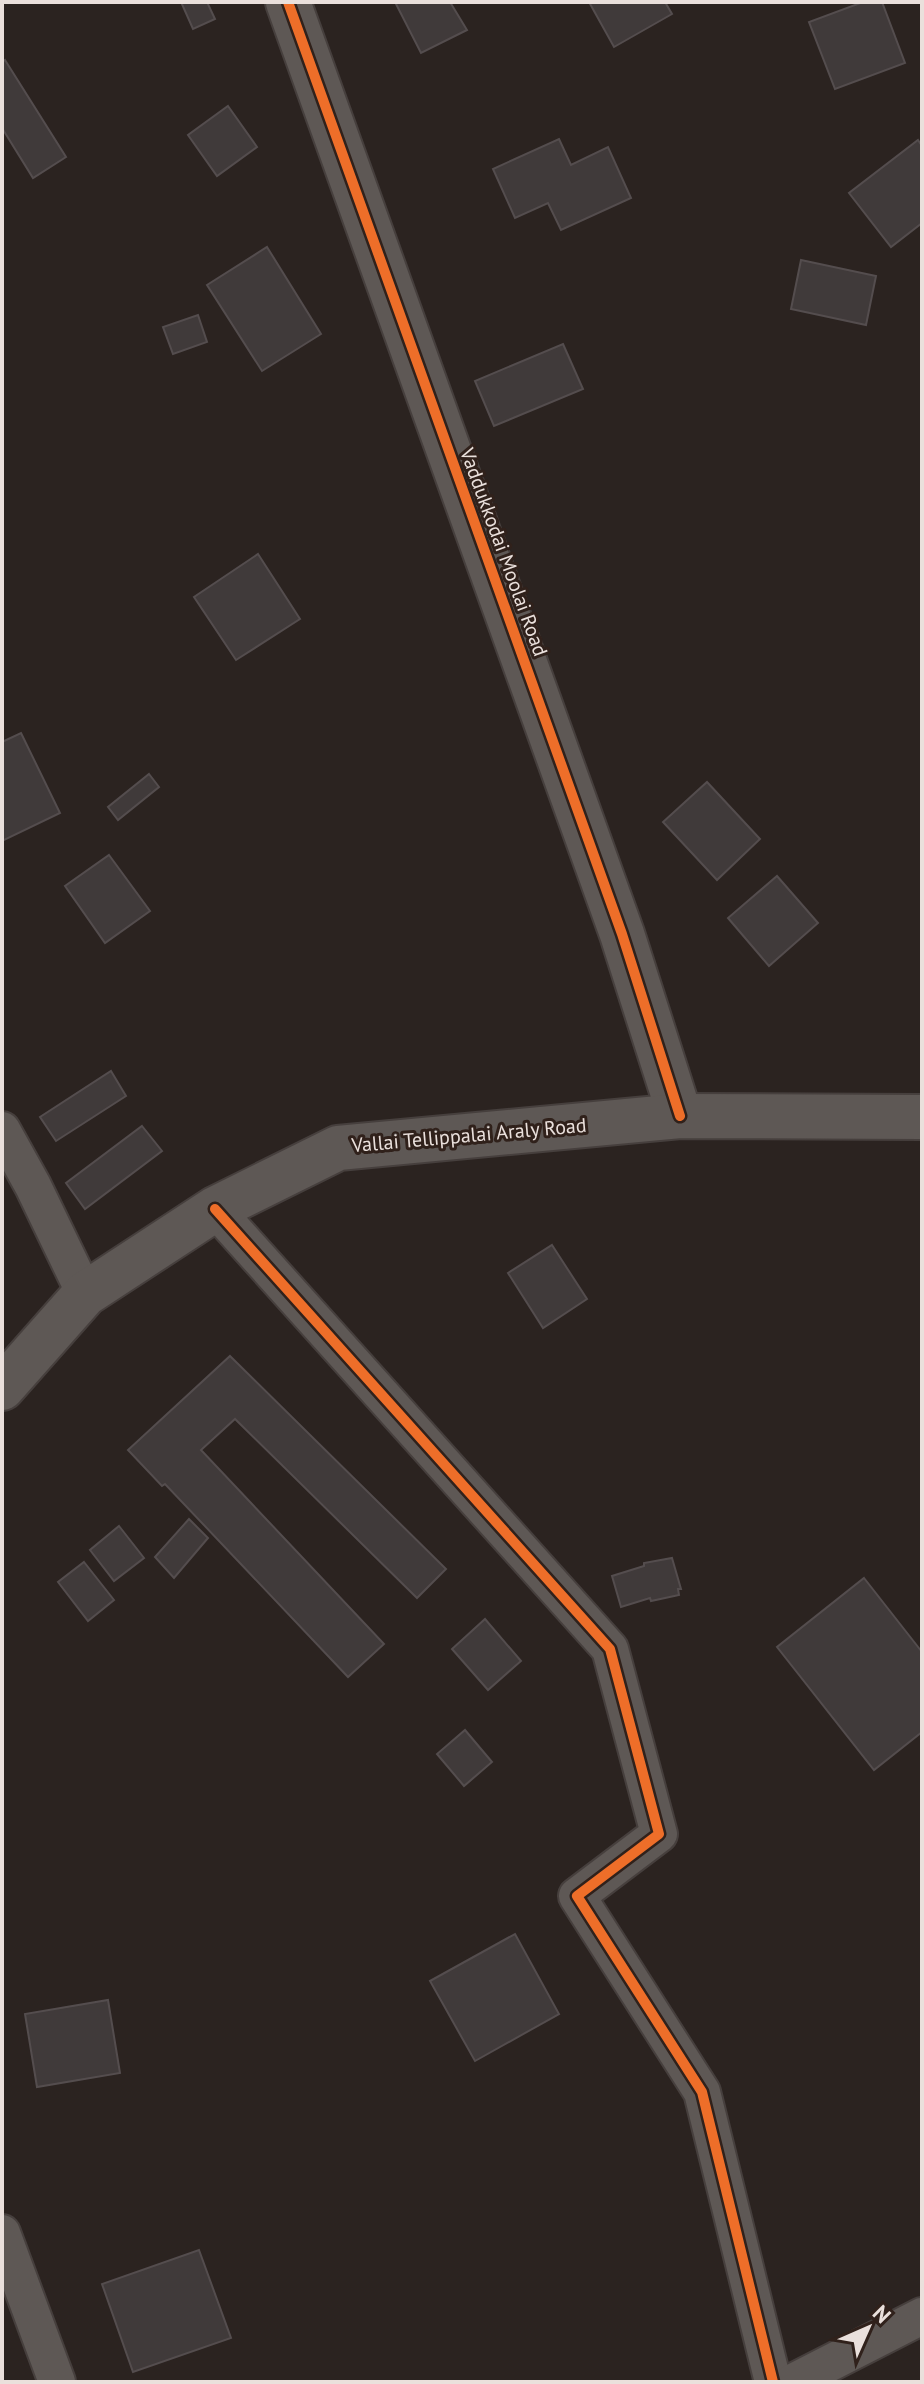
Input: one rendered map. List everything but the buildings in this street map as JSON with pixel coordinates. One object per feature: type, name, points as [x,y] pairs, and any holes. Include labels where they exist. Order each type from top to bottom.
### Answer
[{"type":"street","name":"Vaddukkodai Moolai Road","points":[[288,2],[622,934],[680,1116]]},
{"type":"street","name":"Vallai Tellippalai Araly Road","points":[[2,1388],[85,1294],[215,1209],[338,1148],[680,1116],[922,1117]]},
{"type":"street","points":[[2,1130],[85,1294]]},
{"type":"street","points":[[215,1209],[610,1649],[659,1834],[577,1896],[702,2092],[773,2382]]},
{"type":"street","points":[[2,2233],[57,2382]]},
{"type":"street","points":[[793,2382],[922,2316]]},
{"type":"cycle path","points":[[288,2],[622,934],[680,1116]]},
{"type":"cycle path","points":[[215,1209],[610,1649],[659,1834],[577,1896],[702,2092],[773,2382]]}]
